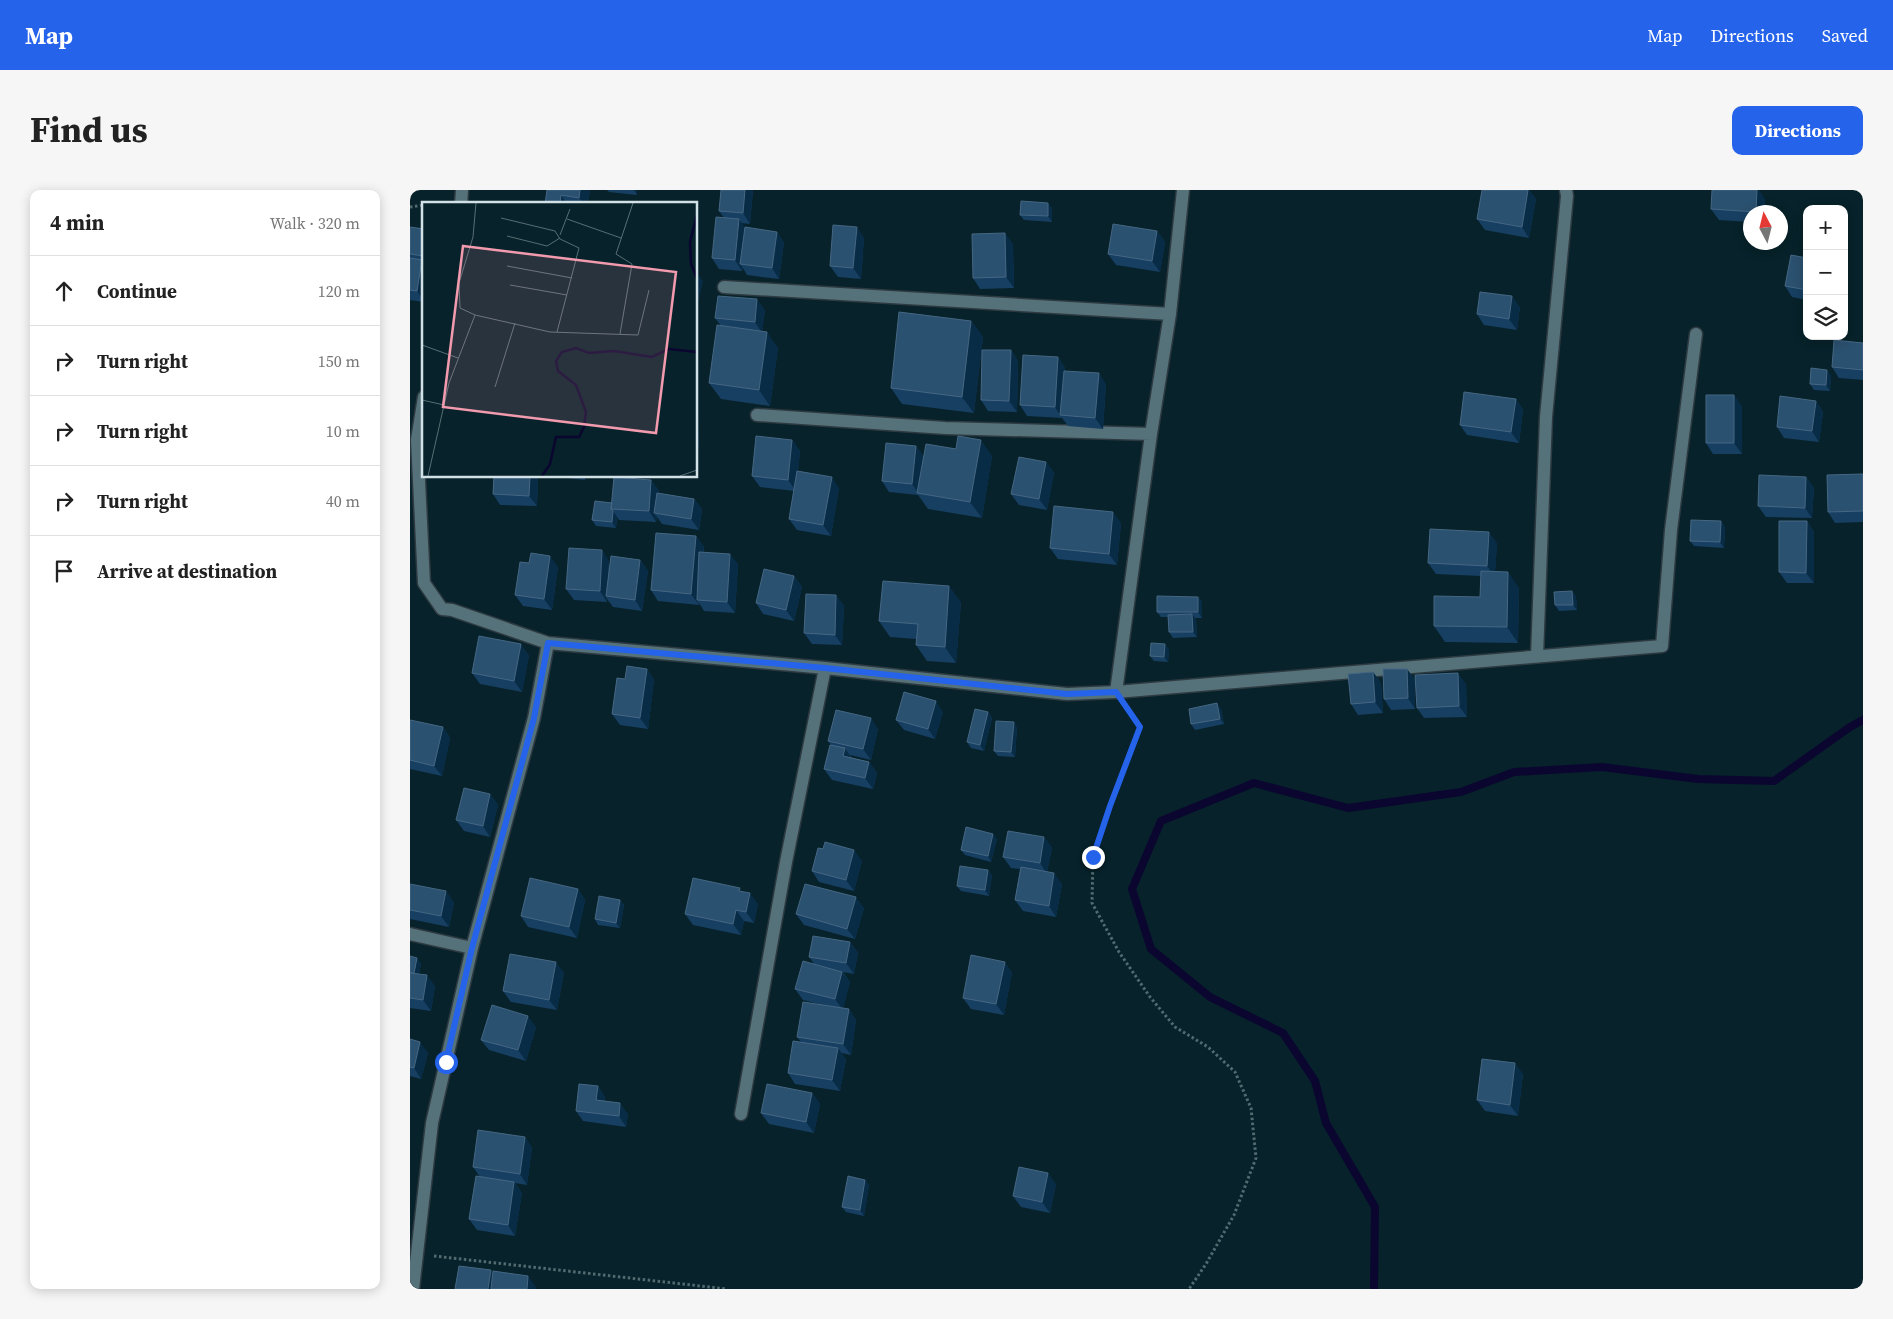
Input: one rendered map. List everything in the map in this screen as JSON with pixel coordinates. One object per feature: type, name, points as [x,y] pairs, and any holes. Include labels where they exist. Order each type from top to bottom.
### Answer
[{"type":"street","points":[[1116,692],[1151,434],[1170,314],[1183,190]]},
{"type":"street","points":[[1536,656],[1546,417],[1567,196],[1566,190]]},
{"type":"street","points":[[724,287],[1170,314]]},
{"type":"street","points":[[422,410],[417,440],[424,583],[442,609],[452,610],[548,643],[825,668],[1067,694],[1116,692],[1662,646],[1671,530],[1696,334]]},
{"type":"street","points":[[757,416],[945,428],[1151,434]]},
{"type":"street","points":[[412,1281],[432,1123],[472,948],[534,718],[548,643]]},
{"type":"street","points":[[741,1114],[786,862],[825,668]]},
{"type":"street","points":[[410,934],[472,948]]},
{"type":"path","points":[[1116,692],[1140,727],[1093,857],[1092,903],[1119,952],[1150,997],[1175,1027],[1208,1047],[1235,1072],[1250,1108],[1252,1118],[1256,1158],[1234,1215],[1206,1264],[1189,1289]]},
{"type":"path","points":[[416,1254],[728,1289]]},
{"type":"building","points":[[547,190],[580,190],[579,198],[561,195],[560,202],[545,202]]},
{"type":"building","points":[[721,190],[745,190],[743,213],[719,211]]},
{"type":"building","points":[[1482,190],[1528,190],[1522,227],[1477,219]]},
{"type":"building","points":[[1712,190],[1757,190],[1756,205],[1743,205],[1743,211],[1711,209]]},
{"type":"building","points":[[1021,201],[1048,203],[1048,216],[1020,215]]},
{"type":"building","points":[[716,217],[739,219],[735,260],[712,258]]},
{"type":"building","points":[[1113,224],[1157,231],[1152,261],[1108,254]]},
{"type":"building","points":[[833,225],[857,227],[853,268],[830,266]]},
{"type":"building","points":[[410,227],[422,229],[422,256],[410,254]]},
{"type":"building","points":[[745,227],[777,232],[772,268],[740,264]]},
{"type":"building","points":[[1005,233],[1006,277],[973,278],[972,234]]},
{"type":"building","points":[[1791,255],[1803,257],[1803,289],[1785,286]]},
{"type":"building","points":[[410,258],[422,260],[417,291],[410,290]]},
{"type":"building","points":[[1480,292],[1512,296],[1509,319],[1477,314]]},
{"type":"building","points":[[718,296],[757,299],[755,322],[715,318]]},
{"type":"building","points":[[899,312],[971,321],[962,397],[891,388]]},
{"type":"building","points":[[717,325],[767,332],[759,390],[709,383]]},
{"type":"building","points":[[1834,340],[1863,343],[1863,370],[1832,367]]},
{"type":"building","points":[[982,350],[1011,350],[1009,401],[981,400]]},
{"type":"building","points":[[1023,355],[1058,357],[1055,407],[1020,405]]},
{"type":"building","points":[[1811,368],[1827,370],[1826,385],[1810,384]]},
{"type":"building","points":[[1064,371],[1099,373],[1095,418],[1060,415]]},
{"type":"building","points":[[1464,392],[1516,399],[1511,432],[1460,425]]},
{"type":"building","points":[[1706,395],[1734,395],[1734,443],[1706,443]]},
{"type":"building","points":[[1780,396],[1816,401],[1812,431],[1777,427]]},
{"type":"building","points":[[756,436],[792,440],[788,480],[752,476]]},
{"type":"building","points":[[958,436],[981,440],[970,502],[917,493],[926,444],[956,449]]},
{"type":"building","points":[[886,443],[916,446],[912,484],[882,481]]},
{"type":"building","points":[[1019,457],[1046,462],[1039,499],[1011,494]]},
{"type":"building","points":[[797,471],[832,477],[823,525],[789,519]]},
{"type":"building","points":[[1863,474],[1863,511],[1828,512],[1827,475]]},
{"type":"building","points":[[1759,475],[1806,477],[1805,508],[1758,506]]},
{"type":"building","points":[[494,478],[530,478],[529,496],[493,494]]},
{"type":"building","points":[[614,478],[651,480],[649,511],[611,509]]},
{"type":"building","points":[[657,493],[694,499],[691,519],[654,513]]},
{"type":"building","points":[[595,501],[612,503],[612,522],[592,520]]},
{"type":"building","points":[[1054,506],[1113,512],[1109,554],[1050,548]]},
{"type":"building","points":[[1691,520],[1721,521],[1720,542],[1690,541]]},
{"type":"building","points":[[1779,521],[1807,521],[1806,573],[1779,572]]},
{"type":"building","points":[[1430,529],[1489,532],[1487,566],[1428,563]]},
{"type":"building","points":[[656,533],[696,536],[691,594],[651,590]]},
{"type":"building","points":[[569,548],[602,550],[600,591],[566,589]]},
{"type":"building","points":[[699,552],[730,554],[727,602],[697,600]]},
{"type":"building","points":[[531,553],[550,556],[544,599],[515,595],[520,562],[529,563]]},
{"type":"building","points":[[611,556],[640,560],[635,600],[606,596]]},
{"type":"building","points":[[764,569],[794,576],[786,610],[756,603]]},
{"type":"building","points":[[1481,571],[1508,572],[1507,627],[1434,626],[1434,596],[1480,597]]},
{"type":"building","points":[[883,581],[949,586],[945,647],[916,645],[918,624],[879,621]]},
{"type":"building","points":[[1572,591],[1573,605],[1555,605],[1554,592]]},
{"type":"building","points":[[806,594],[836,595],[835,635],[804,633]]},
{"type":"building","points":[[1157,596],[1198,597],[1198,612],[1157,612]]},
{"type":"building","points":[[1192,614],[1193,632],[1169,632],[1168,615]]},
{"type":"building","points":[[479,636],[521,644],[514,681],[472,673]]},
{"type":"building","points":[[1151,643],[1165,644],[1164,657],[1150,656]]},
{"type":"building","points":[[627,666],[647,669],[640,718],[612,714],[617,678],[625,679]]},
{"type":"building","points":[[1383,669],[1407,669],[1408,698],[1384,699]]},
{"type":"building","points":[[1373,672],[1375,702],[1351,704],[1348,674]]},
{"type":"building","points":[[1458,673],[1459,706],[1417,708],[1415,675]]},
{"type":"building","points":[[904,692],[936,701],[928,729],[896,720]]},
{"type":"building","points":[[1217,703],[1220,719],[1191,724],[1189,709]]},
{"type":"building","points":[[975,709],[988,712],[980,745],[967,742]]},
{"type":"building","points":[[836,710],[871,718],[863,749],[828,741]]},
{"type":"building","points":[[410,720],[443,727],[434,766],[410,760]]},
{"type":"building","points":[[996,721],[1014,722],[1011,752],[994,751]]},
{"type":"building","points":[[830,745],[845,748],[843,756],[869,762],[865,778],[824,769]]},
{"type":"building","points":[[464,788],[490,794],[483,826],[456,820]]},
{"type":"building","points":[[966,827],[993,834],[988,856],[961,850]]},
{"type":"building","points":[[1008,831],[1044,837],[1040,863],[1003,857]]},
{"type":"building","points":[[825,842],[854,850],[846,880],[812,871],[818,848],[823,849]]},
{"type":"building","points":[[960,866],[988,870],[985,890],[957,886]]},
{"type":"building","points":[[1021,867],[1054,873],[1049,906],[1015,900]]},
{"type":"building","points":[[530,878],[578,889],[569,927],[521,916]]},
{"type":"building","points":[[693,878],[740,888],[739,891],[750,893],[746,912],[736,910],[733,924],[685,914]]},
{"type":"building","points":[[410,884],[446,891],[441,916],[410,910]]},
{"type":"building","points":[[805,884],[856,897],[847,929],[796,914]]},
{"type":"building","points":[[599,896],[620,900],[616,923],[595,919]]},
{"type":"building","points":[[813,936],[850,942],[846,963],[809,957]]},
{"type":"building","points":[[510,954],[556,962],[549,1000],[503,991]]},
{"type":"building","points":[[971,955],[1005,962],[996,1004],[963,998]]},
{"type":"building","points":[[410,956],[417,958],[414,973],[410,973]]},
{"type":"building","points":[[803,961],[842,972],[835,999],[795,989]]},
{"type":"building","points":[[410,973],[427,975],[423,1000],[410,998]]},
{"type":"building","points":[[803,1002],[849,1009],[843,1044],[797,1037]]},
{"type":"building","points":[[492,1005],[528,1016],[518,1050],[481,1040]]},
{"type":"building","points":[[410,1039],[420,1042],[414,1068],[410,1067]]},
{"type":"building","points":[[793,1041],[838,1048],[832,1080],[788,1073]]},
{"type":"building","points":[[1482,1059],[1515,1063],[1510,1105],[1477,1100]]},
{"type":"building","points":[[579,1084],[598,1086],[596,1100],[620,1103],[619,1116],[576,1111]]},
{"type":"building","points":[[767,1084],[812,1093],[806,1122],[761,1113]]},
{"type":"building","points":[[478,1130],[525,1137],[520,1174],[473,1167]]},
{"type":"building","points":[[1019,1167],[1048,1173],[1042,1202],[1013,1196]]},
{"type":"building","points":[[476,1176],[514,1182],[508,1225],[469,1219]]},
{"type":"building","points":[[848,1176],[865,1180],[860,1210],[842,1207]]},
{"type":"building","points":[[459,1266],[491,1270],[488,1289],[455,1289]]},
{"type":"building","points":[[493,1271],[528,1276],[527,1289],[491,1289]]},
{"type":"waterway","points":[[1374,1289],[1375,1207],[1326,1123],[1315,1081],[1283,1033],[1210,997],[1151,949],[1132,889],[1161,821],[1254,783],[1348,808],[1461,792],[1514,772],[1602,767],[1698,779],[1774,781],[1850,727],[1863,720]]},
{"type":"route","points":[[446,1062],[472,948],[534,718],[548,643],[825,668],[1067,694],[1116,692],[1140,727],[1093,857]]}]
